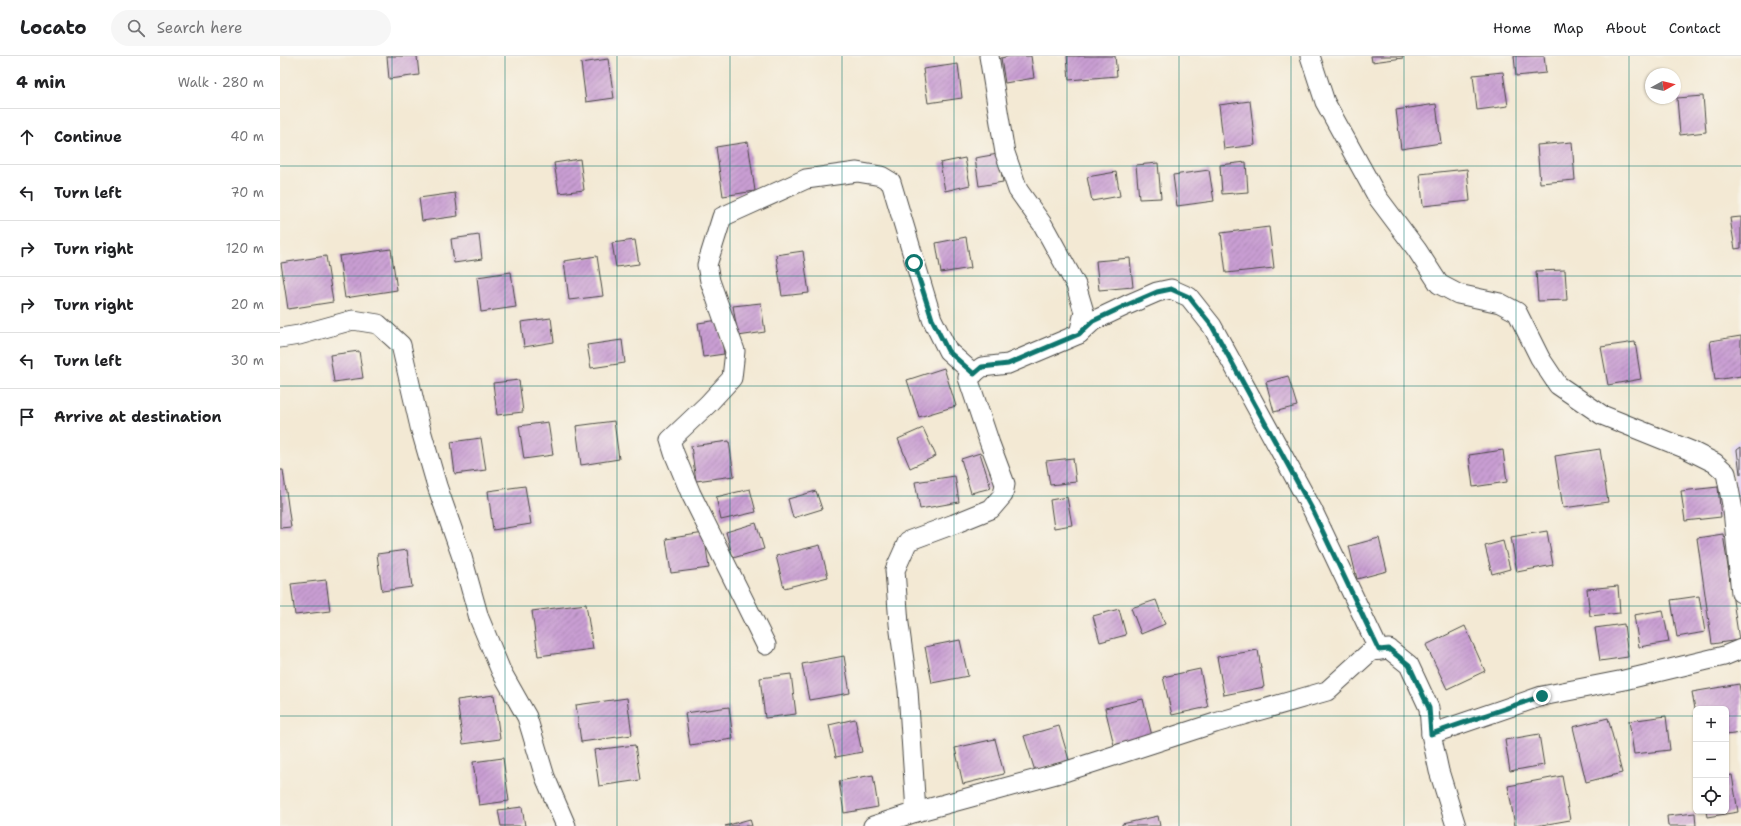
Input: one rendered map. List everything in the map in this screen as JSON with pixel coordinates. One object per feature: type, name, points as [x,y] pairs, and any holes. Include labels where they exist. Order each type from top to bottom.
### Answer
[{"type":"street","points":[[989,56],[1005,153],[1018,190],[1043,225],[1076,285],[1084,312],[1079,334]]},
{"type":"street","points":[[1310,56],[1325,102],[1378,198],[1417,250],[1439,284],[1458,294],[1500,303],[1517,312],[1540,358],[1558,385],[1602,415],[1689,450],[1715,463],[1726,473],[1733,510],[1741,593]]},
{"type":"street","points":[[766,645],[691,494],[670,440],[708,404],[732,378],[735,351],[710,281],[707,265],[722,217],[806,179],[857,172],[881,176],[891,182],[932,319],[948,351],[974,374]]},
{"type":"street","points":[[916,812],[908,690],[899,624],[895,570],[908,541],[991,509],[1003,495],[1005,484],[968,378],[982,367],[1008,364],[1079,334],[1093,321],[1157,292],[1171,289],[1189,297],[1212,326],[1312,509],[1379,650]]},
{"type":"street","points":[[280,338],[299,335],[353,320],[378,324],[401,345],[420,427],[437,486],[462,557],[479,618],[501,671],[527,717],[545,777],[566,826]]},
{"type":"street","points":[[873,826],[916,812],[1067,771],[1215,723],[1327,691],[1371,651],[1389,649],[1409,665],[1429,708],[1431,734],[1439,771],[1456,826]]},
{"type":"street","points":[[1431,734],[1542,696],[1624,680],[1724,656],[1741,649]]},
{"type":"shaded area","points":[[1741,438],[1741,538],[1730,446]]},
{"type":"building","points":[[387,56],[417,56],[419,75],[389,79]]},
{"type":"building","points":[[1010,56],[1031,56],[1034,78],[1005,83],[1001,58]]},
{"type":"building","points":[[1067,56],[1115,56],[1117,76],[1069,80]]},
{"type":"building","points":[[1371,56],[1403,56],[1403,58],[1372,62]]},
{"type":"building","points":[[1514,56],[1544,56],[1546,73],[1516,76]]},
{"type":"building","points":[[608,59],[614,98],[586,102],[581,63]]},
{"type":"building","points":[[958,64],[962,98],[928,103],[923,69]]},
{"type":"building","points":[[1503,72],[1508,106],[1477,110],[1473,75]]},
{"type":"building","points":[[1703,96],[1706,132],[1680,135],[1677,104],[1681,104],[1681,98]]},
{"type":"building","points":[[1250,101],[1255,145],[1224,149],[1219,105]]},
{"type":"building","points":[[1436,104],[1441,143],[1401,149],[1396,110]]},
{"type":"building","points":[[748,142],[755,191],[723,196],[716,147]]},
{"type":"building","points":[[1572,142],[1575,180],[1540,183],[1537,145]]},
{"type":"building","points":[[998,154],[1003,182],[979,186],[975,158]]},
{"type":"building","points":[[965,158],[970,185],[945,191],[940,163]]},
{"type":"building","points":[[580,159],[584,190],[559,193],[554,163]]},
{"type":"building","points":[[1246,162],[1248,192],[1222,194],[1220,165]]},
{"type":"building","points":[[1158,163],[1161,198],[1139,199],[1136,165]]},
{"type":"building","points":[[1467,169],[1470,201],[1423,206],[1420,174]]},
{"type":"building","points":[[1209,170],[1214,201],[1177,206],[1173,175]]},
{"type":"building","points":[[1116,172],[1120,196],[1092,201],[1087,177]]},
{"type":"building","points":[[455,193],[458,216],[422,221],[419,198]]},
{"type":"building","points":[[1741,217],[1741,248],[1735,249],[1730,218]]},
{"type":"building","points":[[1269,227],[1274,268],[1226,273],[1221,233]]},
{"type":"building","points":[[479,235],[482,259],[454,263],[451,239]]},
{"type":"building","points":[[966,237],[971,268],[941,273],[936,243]]},
{"type":"building","points":[[635,240],[639,264],[616,267],[612,243]]},
{"type":"building","points":[[391,249],[397,290],[345,298],[339,256]]},
{"type":"building","points":[[803,251],[809,293],[782,296],[776,255]]},
{"type":"building","points":[[326,256],[333,302],[288,309],[281,263]]},
{"type":"building","points":[[597,256],[603,296],[569,300],[564,261]]},
{"type":"building","points":[[1130,258],[1133,287],[1099,290],[1096,261]]},
{"type":"building","points":[[1565,270],[1567,300],[1538,301],[1536,271]]},
{"type":"building","points":[[511,272],[516,307],[481,312],[477,277]]},
{"type":"building","points":[[761,303],[765,332],[738,336],[733,306]]},
{"type":"building","points":[[551,318],[554,342],[524,347],[521,322]]},
{"type":"building","points":[[719,320],[724,354],[703,357],[698,323]]},
{"type":"building","points":[[1741,336],[1741,376],[1715,380],[1710,341]]},
{"type":"building","points":[[622,340],[625,363],[591,368],[587,345]]},
{"type":"building","points":[[1635,342],[1641,379],[1608,385],[1601,347]]},
{"type":"building","points":[[359,351],[363,378],[334,382],[330,355]]},
{"type":"building","points":[[944,368],[956,406],[919,417],[907,380]]},
{"type":"building","points":[[1288,376],[1297,406],[1274,412],[1266,382]]},
{"type":"building","points":[[519,380],[523,412],[497,415],[493,383]]},
{"type":"building","points":[[614,421],[619,459],[581,465],[576,426]]},
{"type":"building","points":[[548,422],[553,455],[524,459],[519,426]]},
{"type":"building","points":[[923,428],[936,456],[910,468],[898,439]]},
{"type":"building","points":[[481,438],[486,470],[455,474],[451,442]]},
{"type":"building","points":[[729,441],[734,476],[696,481],[691,446]]},
{"type":"building","points":[[1741,447],[1741,474],[1740,474],[1737,450]]},
{"type":"building","points":[[1600,449],[1608,502],[1563,508],[1555,456]]},
{"type":"building","points":[[1503,450],[1507,482],[1473,487],[1469,455]]},
{"type":"building","points":[[980,453],[991,488],[971,493],[961,459]]},
{"type":"building","points":[[1073,458],[1076,482],[1050,485],[1046,461]]},
{"type":"building","points":[[280,470],[283,470],[291,527],[280,528]]},
{"type":"building","points":[[955,476],[959,502],[920,509],[915,482]]},
{"type":"building","points":[[525,486],[531,524],[493,530],[488,491]]},
{"type":"building","points":[[1718,487],[1721,517],[1685,521],[1681,491]]},
{"type":"building","points":[[750,489],[756,512],[721,520],[716,497]]},
{"type":"building","points":[[816,491],[822,509],[793,518],[788,499]]},
{"type":"building","points":[[1067,497],[1072,525],[1054,528],[1050,500]]},
{"type":"building","points":[[756,523],[764,549],[733,558],[726,532]]},
{"type":"building","points":[[1547,531],[1553,565],[1517,572],[1511,537]]},
{"type":"building","points":[[704,533],[709,568],[671,573],[666,539]]},
{"type":"building","points":[[1723,534],[1739,640],[1712,644],[1697,538]]},
{"type":"building","points":[[1379,538],[1387,571],[1357,579],[1349,546]]},
{"type":"building","points":[[1503,541],[1510,569],[1492,574],[1485,546]]},
{"type":"building","points":[[820,545],[828,577],[784,588],[776,556]]},
{"type":"building","points":[[407,550],[412,587],[382,591],[377,554]]},
{"type":"building","points":[[326,580],[330,611],[295,615],[291,584]]},
{"type":"building","points":[[1618,586],[1620,613],[1590,616],[1587,589]]},
{"type":"building","points":[[1699,596],[1705,632],[1677,637],[1671,600]]},
{"type":"building","points":[[1156,600],[1165,624],[1141,634],[1131,608]]},
{"type":"building","points":[[586,604],[593,649],[538,656],[532,611]]},
{"type":"building","points":[[1119,609],[1126,635],[1100,642],[1093,616]]},
{"type":"building","points":[[1663,610],[1669,642],[1639,647],[1634,615]]},
{"type":"building","points":[[1624,624],[1628,657],[1600,661],[1595,628]]},
{"type":"building","points":[[1465,626],[1485,671],[1447,689],[1426,645]]},
{"type":"building","points":[[960,640],[968,676],[932,683],[925,647]]},
{"type":"building","points":[[1258,650],[1264,687],[1224,695],[1217,657]]},
{"type":"building","points":[[844,656],[850,693],[809,700],[802,664]]},
{"type":"building","points":[[1200,669],[1208,707],[1172,715],[1163,677]]},
{"type":"building","points":[[791,674],[796,714],[765,718],[760,678]]},
{"type":"building","points":[[1739,684],[1741,695],[1741,733],[1729,735],[1729,706],[1694,706],[1692,692]]},
{"type":"building","points":[[494,695],[500,739],[463,744],[457,700]]},
{"type":"building","points":[[627,698],[632,735],[581,742],[576,705]]},
{"type":"building","points":[[1143,699],[1152,736],[1114,745],[1105,708]]},
{"type":"building","points":[[729,707],[733,739],[690,745],[685,713]]},
{"type":"building","points":[[1666,716],[1670,750],[1634,754],[1629,721]]},
{"type":"building","points":[[1608,718],[1622,773],[1586,782],[1573,727]]},
{"type":"building","points":[[855,719],[862,752],[836,757],[829,725]]},
{"type":"building","points":[[1059,726],[1069,760],[1035,771],[1024,736]]},
{"type":"building","points":[[1539,734],[1544,765],[1510,771],[1505,740]]},
{"type":"building","points":[[995,739],[1004,774],[963,784],[955,748]]},
{"type":"building","points":[[635,745],[640,780],[599,786],[594,750]]},
{"type":"building","points":[[503,758],[509,801],[479,805],[473,762]]},
{"type":"building","points":[[873,775],[878,807],[844,813],[839,781]]},
{"type":"building","points":[[1732,775],[1738,812],[1729,813],[1729,778],[1729,776]]},
{"type":"building","points":[[1562,776],[1570,820],[1536,826],[1515,826],[1508,786]]},
{"type":"building","points":[[522,807],[525,826],[501,826],[498,810]]},
{"type":"building","points":[[1693,813],[1695,814],[1696,826],[1668,826],[1667,816]]},
{"type":"building","points":[[1706,814],[1726,814],[1707,817]]},
{"type":"building","points":[[1158,816],[1160,826],[1122,826],[1122,824]]},
{"type":"building","points":[[750,819],[752,826],[725,826]]},
{"type":"route","points":[[914,263],[932,319],[948,351],[974,374],[982,367],[1008,364],[1079,334],[1093,321],[1157,292],[1171,289],[1189,297],[1212,326],[1312,509],[1379,650],[1389,649],[1409,665],[1429,708],[1431,734],[1542,696]]}]
